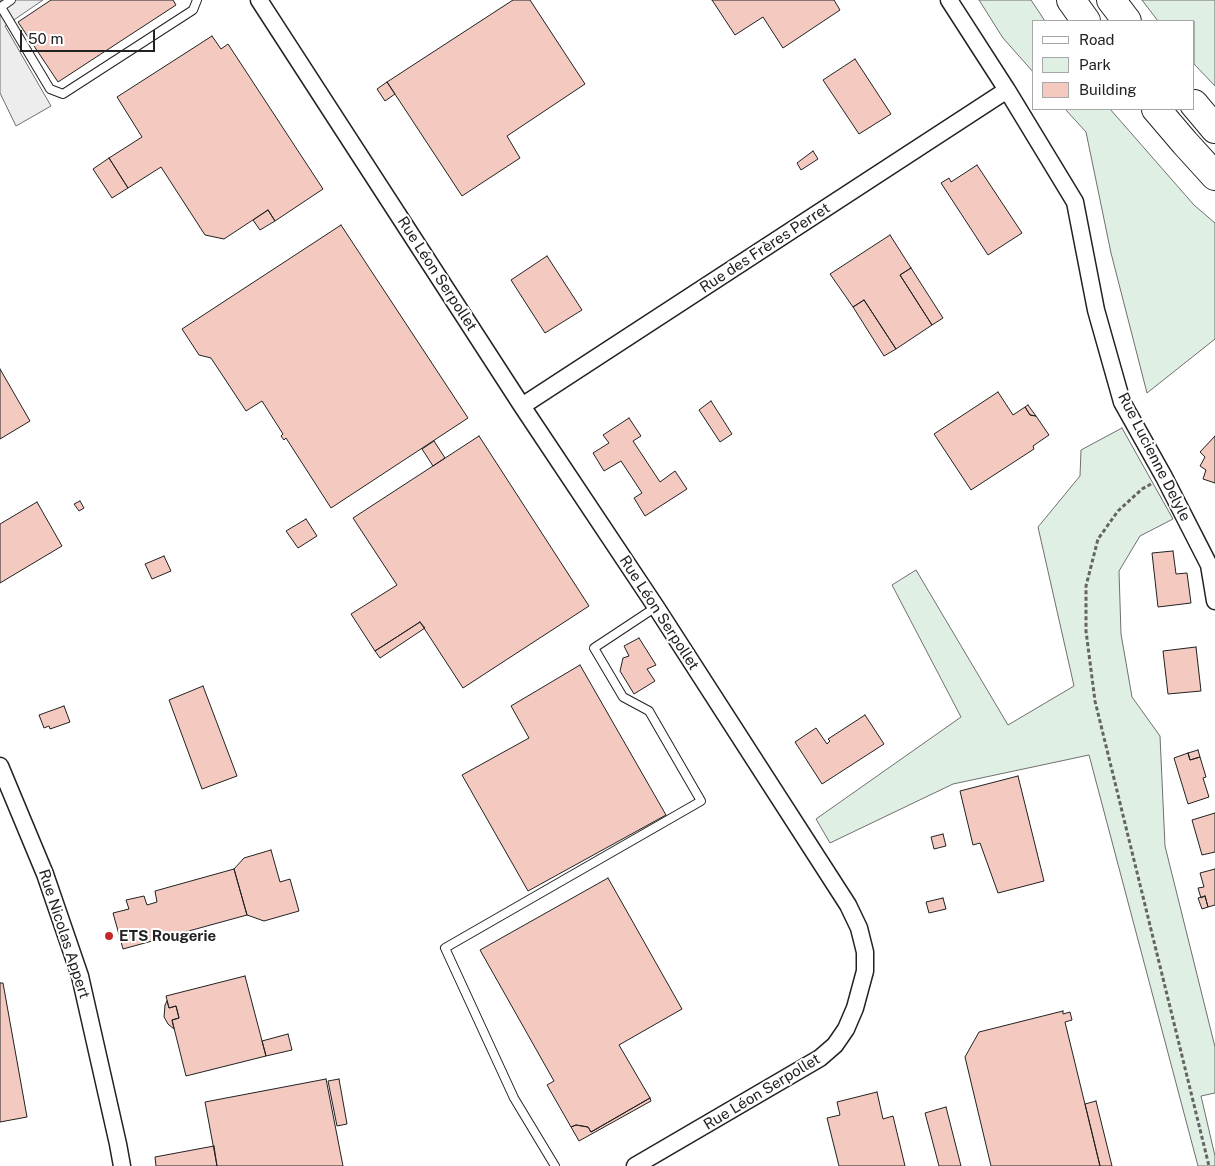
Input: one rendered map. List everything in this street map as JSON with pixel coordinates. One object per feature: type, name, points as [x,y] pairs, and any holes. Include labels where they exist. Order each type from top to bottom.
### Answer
[{"type":"highway","points":[[1071,0],[1085,20]]},
{"type":"highway","points":[[1111,0],[1126,20]]},
{"type":"highway","points":[[1195,105],[1215,129]]},
{"type":"highway","points":[[1157,110],[1215,176]]},
{"type":"street","name":"Rue Lucienne Delyle","points":[[949,0],[1007,90],[1075,202],[1096,310],[1122,402],[1164,477],[1209,565],[1215,601]]},
{"type":"street","name":"Rue Léon Serpollet","points":[[261,1],[522,406],[656,608],[848,905],[859,928],[865,952],[865,971],[858,999],[846,1029],[835,1045],[820,1058],[635,1166]]},
{"type":"street","name":"Rue des Frères Perret","points":[[522,406],[1007,90]]},
{"type":"street","name":"Rue Nicolas Appert","points":[[0,766],[45,874],[80,976],[122,1166]]},
{"type":"lane","points":[[11,0],[1,7],[50,89],[63,94],[194,10],[197,0]]},
{"type":"lane","points":[[555,1166],[514,1098],[444,948],[701,801],[649,711],[623,697],[594,648],[656,608]]},
{"type":"path","points":[[1164,477],[1142,489],[1118,512],[1098,539],[1086,586],[1086,632],[1095,701],[1209,1166]]},
{"type":"green space","points":[[979,0],[1031,0],[1044,20],[1032,20],[1032,71],[1003,38]]},
{"type":"green space","points":[[1142,0],[1215,0],[1215,86],[1195,65],[1195,20],[1157,20]]},
{"type":"green space","points":[[1066,110],[1111,110],[1194,205],[1215,223],[1215,339],[1147,393],[1111,253],[1086,132]]},
{"type":"green space","points":[[1122,428],[1173,519],[1140,536],[1119,571],[1121,634],[1132,697],[1160,736],[1165,846],[1215,1047],[1215,1093],[1201,1096],[1215,1156],[1215,1166],[1198,1166],[1089,755],[953,784],[830,843],[816,819],[961,717],[892,585],[916,570],[1008,725],[1074,686],[1038,527],[1080,476],[1081,450]]},
{"type":"shaded area","points":[[0,0],[43,0],[5,26],[51,106],[16,126],[0,93]]},
{"type":"building","points":[[51,0],[173,0],[176,5],[58,82],[18,22]]},
{"type":"building","points":[[513,0],[530,0],[585,84],[507,136],[520,158],[462,196],[387,82]]},
{"type":"building","points":[[712,0],[834,0],[840,10],[783,48],[763,17],[735,35]]},
{"type":"building","points":[[212,36],[221,49],[228,44],[323,189],[275,221],[268,210],[224,239],[205,235],[161,167],[128,188],[109,158],[142,137],[117,97]]},
{"type":"building","points":[[855,59],[891,114],[859,134],[823,80]]},
{"type":"building","points":[[387,82],[395,94],[385,101],[377,89]]},
{"type":"building","points":[[813,151],[818,159],[801,170],[797,163]]},
{"type":"building","points":[[109,158],[128,188],[112,198],[93,169]]},
{"type":"building","points":[[977,165],[1022,233],[988,255],[941,183],[949,178],[951,182]]},
{"type":"building","points":[[268,210],[275,221],[260,230],[253,220]]},
{"type":"building","points":[[341,225],[468,418],[331,508],[286,438],[284,440],[281,436],[283,434],[262,401],[246,411],[211,358],[199,355],[182,329]]},
{"type":"building","points":[[890,235],[911,268],[900,275],[932,325],[896,349],[864,300],[853,307],[830,274]]},
{"type":"building","points":[[547,256],[582,310],[545,333],[511,280]]},
{"type":"building","points":[[911,268],[943,318],[932,325],[900,275]]},
{"type":"building","points":[[864,300],[896,349],[884,356],[853,307]]},
{"type":"building","points":[[0,369],[30,421],[0,439]]},
{"type":"building","points":[[998,392],[1013,415],[1025,407],[1030,415],[1036,416],[1049,435],[1033,446],[1034,449],[971,490],[934,434]]},
{"type":"building","points":[[711,401],[732,434],[720,442],[699,410]]},
{"type":"building","points":[[1028,405],[1036,416],[1030,415],[1025,407]]},
{"type":"building","points":[[629,418],[641,436],[633,441],[660,482],[675,471],[687,489],[645,516],[634,498],[642,493],[621,461],[604,471],[593,453],[609,443],[603,435]]},
{"type":"building","points":[[479,436],[589,606],[463,688],[420,622],[375,651],[351,614],[397,585],[353,518]]},
{"type":"building","points":[[1215,436],[1215,483],[1203,479],[1206,470],[1200,466],[1205,457],[1200,452]]},
{"type":"building","points":[[434,441],[445,458],[433,466],[422,449]]},
{"type":"building","points":[[80,501],[84,508],[79,511],[74,504]]},
{"type":"building","points":[[37,502],[62,546],[0,583],[0,524]]},
{"type":"building","points":[[306,519],[317,536],[298,548],[286,531]]},
{"type":"building","points":[[1173,551],[1176,574],[1187,573],[1191,603],[1158,607],[1152,553]]},
{"type":"building","points":[[164,556],[171,571],[152,579],[145,564]]},
{"type":"building","points":[[420,622],[425,628],[380,658],[375,651]]},
{"type":"building","points":[[639,638],[656,665],[647,669],[655,681],[634,694],[620,671],[623,658],[629,656],[624,646]]},
{"type":"building","points":[[1196,647],[1201,691],[1168,694],[1163,651]]},
{"type":"building","points":[[580,665],[666,815],[528,891],[462,775],[529,738],[511,706]]},
{"type":"building","points":[[203,686],[237,776],[202,789],[169,700]]},
{"type":"building","points":[[64,706],[70,722],[50,729],[49,726],[44,728],[39,715]]},
{"type":"building","points":[[865,715],[884,744],[822,784],[795,742],[816,728],[827,744],[830,741],[828,739]]},
{"type":"building","points":[[1198,750],[1200,757],[1190,760],[1188,753]]},
{"type":"building","points":[[1188,753],[1190,760],[1200,757],[1206,777],[1203,778],[1209,797],[1188,804],[1174,758]]},
{"type":"building","points":[[1018,776],[1044,881],[998,893],[980,843],[973,845],[960,791]]},
{"type":"building","points":[[1215,813],[1215,852],[1202,855],[1192,820]]},
{"type":"building","points":[[943,834],[946,846],[934,849],[931,837]]},
{"type":"building","points":[[271,850],[280,882],[290,879],[299,911],[264,921],[247,915],[234,869],[244,858]]},
{"type":"building","points":[[234,869],[247,915],[123,949],[113,913],[129,909],[126,900],[144,896],[147,905],[157,902],[155,891]]},
{"type":"building","points":[[1215,869],[1215,905],[1208,907],[1205,896],[1201,898],[1198,888],[1204,887],[1200,873]]},
{"type":"building","points":[[608,878],[682,1009],[619,1045],[650,1098],[591,1132],[588,1127],[576,1125],[571,1127],[547,1085],[554,1081],[480,950]]},
{"type":"building","points":[[1205,896],[1208,907],[1202,909],[1198,898]]},
{"type":"building","points":[[943,898],[946,909],[929,913],[926,902]]},
{"type":"building","points":[[245,976],[266,1056],[186,1076],[172,1020],[179,1018],[176,1006],[169,1008],[166,996]]},
{"type":"building","points":[[0,983],[3,983],[27,1117],[0,1122]]},
{"type":"building","points":[[167,1001],[169,1008],[176,1006],[179,1018],[172,1020],[174,1029],[164,1017]]},
{"type":"building","points":[[1063,1011],[1063,1014],[1070,1012],[1072,1020],[1065,1022],[1100,1166],[991,1166],[965,1057],[979,1032]]},
{"type":"building","points":[[288,1034],[292,1050],[266,1056],[262,1041]]},
{"type":"building","points":[[326,1079],[343,1166],[217,1166],[205,1102]]},
{"type":"building","points":[[339,1079],[347,1124],[337,1126],[328,1081]]},
{"type":"building","points":[[877,1092],[883,1119],[893,1116],[905,1166],[839,1166],[827,1118],[840,1115],[837,1102]]},
{"type":"building","points":[[650,1098],[651,1101],[579,1141],[571,1127],[576,1125],[588,1127],[591,1132]]},
{"type":"building","points":[[1096,1101],[1112,1166],[1100,1166],[1085,1104]]},
{"type":"building","points":[[946,1107],[961,1166],[939,1166],[925,1113]]},
{"type":"building","points":[[214,1146],[217,1166],[156,1166],[155,1157]]},
{"type":"place","name":"ETS Rougerie","points":[[109,936]]}]
